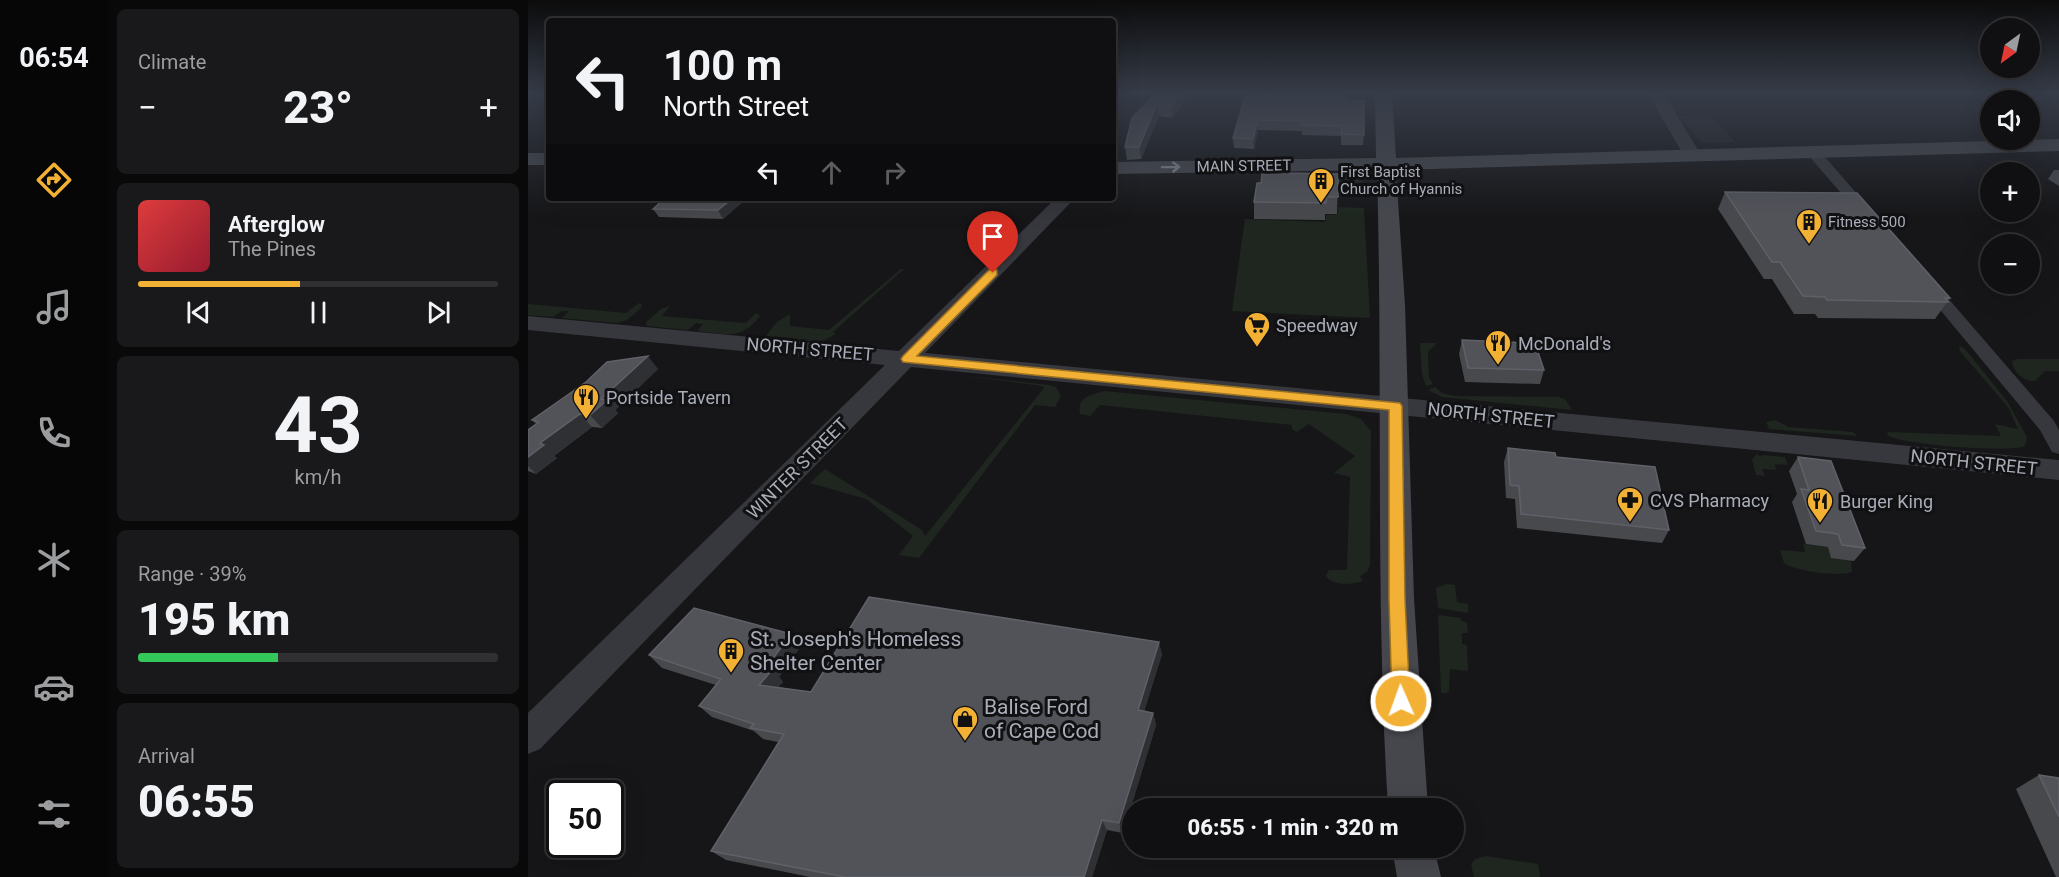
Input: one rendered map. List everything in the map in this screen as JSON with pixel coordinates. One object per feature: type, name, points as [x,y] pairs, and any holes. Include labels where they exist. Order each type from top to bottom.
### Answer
[{"type":"main road","points":[[1385,135],[1395,406],[1397,599],[1402,740],[1407,798]]},
{"type":"main road","name":"MAIN STREET","points":[[1116,168],[1386,164],[2059,145]]},
{"type":"main road","points":[[528,159],[546,159]]},
{"type":"main road","points":[[1415,858],[1419,877]]},
{"type":"street","points":[[1680,135],[1692,155]]},
{"type":"street","points":[[1813,152],[1873,222]]},
{"type":"street","name":"WINTER STREET","points":[[528,737],[1063,201]]},
{"type":"street","points":[[1917,272],[2040,417],[2059,447]]},
{"type":"street","name":"NORTH STREET","points":[[528,323],[2059,470]]},
{"type":"shaded area","points":[[1694,135],[1729,135],[1735,142],[1701,143]]},
{"type":"shaded area","points":[[1345,173],[1361,180],[1364,197],[1337,186],[1322,184],[1322,174]]},
{"type":"shaded area","points":[[1338,207],[1364,208],[1370,318],[1232,311],[1245,219],[1325,222],[1326,215],[1338,214]]},
{"type":"shaded area","points":[[901,269],[904,269],[833,332],[836,334],[821,342],[766,336],[776,323],[788,315],[790,315],[790,326],[829,330]]},
{"type":"shaded area","points":[[639,303],[642,305],[641,308],[627,320],[617,323],[562,318],[569,311],[562,311],[553,317],[528,315],[528,304],[626,313]]},
{"type":"shaded area","points":[[670,306],[662,316],[746,323],[756,313],[760,316],[746,329],[732,334],[697,331],[703,324],[696,323],[688,330],[647,326],[646,322],[661,309]]},
{"type":"shaded area","points":[[1420,343],[1437,343],[1428,352],[1429,377],[1433,384],[1426,386],[1422,374]]},
{"type":"shaded area","points":[[1960,346],[1965,349],[2007,401],[2027,437],[2025,446],[1999,449],[1956,447],[1912,442],[1887,435],[1888,432],[2001,436],[1995,424],[2018,429],[2008,407],[1959,350]]},
{"type":"shaded area","points":[[2059,359],[2059,371],[2045,371],[2035,381],[2027,380],[2017,372],[2013,365],[2012,361]]},
{"type":"shaded area","points":[[959,375],[1049,385],[1056,387],[1061,396],[1055,407],[1035,405],[919,558],[899,555],[913,536],[866,499],[810,483],[825,469],[922,530],[925,536],[1044,388]]},
{"type":"shaded area","points":[[1435,387],[1442,393],[1455,396],[1559,397],[1566,400],[1572,410],[1442,397],[1428,390]]},
{"type":"shaded area","points":[[1104,391],[1346,414],[1361,419],[1371,431],[1370,565],[1367,572],[1360,576],[1363,581],[1343,584],[1333,582],[1326,576],[1329,570],[1347,570],[1350,477],[1334,473],[1355,456],[1309,424],[1297,432],[1292,429],[1292,425],[1100,405],[1090,416],[1080,414],[1079,408],[1086,397]]},
{"type":"shaded area","points":[[1775,420],[1789,427],[1853,432],[1857,436],[1769,429],[1766,422]]},
{"type":"shaded area","points":[[1757,454],[1761,457],[1762,455],[1785,457],[1788,465],[1775,464],[1776,470],[1762,469],[1765,476],[1756,475],[1752,460]]},
{"type":"shaded area","points":[[1803,544],[1828,547],[1851,560],[1852,572],[1838,574],[1818,572],[1784,563],[1780,550],[1805,552]]},
{"type":"shaded area","points":[[1446,584],[1455,585],[1457,602],[1468,604],[1468,613],[1438,608],[1436,588]]},
{"type":"shaded area","points":[[1439,615],[1461,618],[1461,621],[1467,622],[1468,633],[1462,633],[1462,644],[1467,645],[1468,671],[1450,669],[1449,691],[1445,694],[1441,692]]},
{"type":"shaded area","points":[[1486,856],[1538,864],[1540,877],[1474,877],[1471,864],[1475,859]]},
{"type":"building","points":[[1128,135],[1144,135],[1139,147],[1125,147]]},
{"type":"building","points":[[1234,135],[1254,135],[1253,139],[1233,138]]},
{"type":"building","points":[[1267,169],[1286,169],[1286,173],[1338,174],[1338,197],[1326,197],[1326,203],[1254,202],[1257,183],[1261,183],[1262,174],[1267,174]]},
{"type":"building","name":"Fitness 500","points":[[1725,192],[1857,193],[1950,298],[1945,298],[1948,302],[1827,300],[1825,297],[1803,296],[1780,262],[1772,262]]},
{"type":"building","points":[[662,201],[729,201],[718,210],[653,209]]},
{"type":"building","points":[[1462,340],[1535,343],[1544,370],[1468,368]]},
{"type":"building","points":[[648,356],[601,399],[607,400],[590,415],[580,414],[540,443],[544,445],[528,457],[528,430],[539,422],[532,420],[586,382],[607,362]]},
{"type":"building","name":"CVS Pharmacy","points":[[1508,448],[1555,453],[1556,457],[1655,467],[1669,530],[1521,514],[1519,486],[1510,485]]},
{"type":"building","points":[[1798,457],[1831,461],[1865,548],[1842,545],[1838,534],[1816,531],[1801,489],[1809,490]]},
{"type":"building","name":"Balise Ford of Cape Cod","points":[[869,597],[1159,642],[1138,710],[1153,713],[1127,798],[1122,798],[1122,813],[1119,823],[1102,820],[1084,877],[845,877],[711,851],[784,734],[750,728],[754,724],[699,706],[721,679],[649,655],[694,608],[791,634],[766,668],[772,670],[759,685],[811,692]]},
{"type":"building","points":[[2039,775],[2059,778],[2059,817]]},
{"type":"place","name":"First Baptist Church of Hyannis","points":[[1321,204]]},
{"type":"place","name":"Fitness 500","points":[[1809,245]]},
{"type":"place","name":"Speedway","points":[[1257,348]]},
{"type":"place","name":"McDonald's","points":[[1498,366]]},
{"type":"place","name":"Portside Tavern","points":[[586,420]]},
{"type":"place","name":"CVS Pharmacy","points":[[1630,523]]},
{"type":"place","name":"Burger King","points":[[1820,524]]},
{"type":"place","name":"St. Joseph's Homeless Shelter Center","points":[[731,674]]},
{"type":"place","name":"Balise Ford of Cape Cod","points":[[965,742]]},
{"type":"route","points":[[993,273],[907,359],[1395,406],[1395,524],[1401,701]]}]
